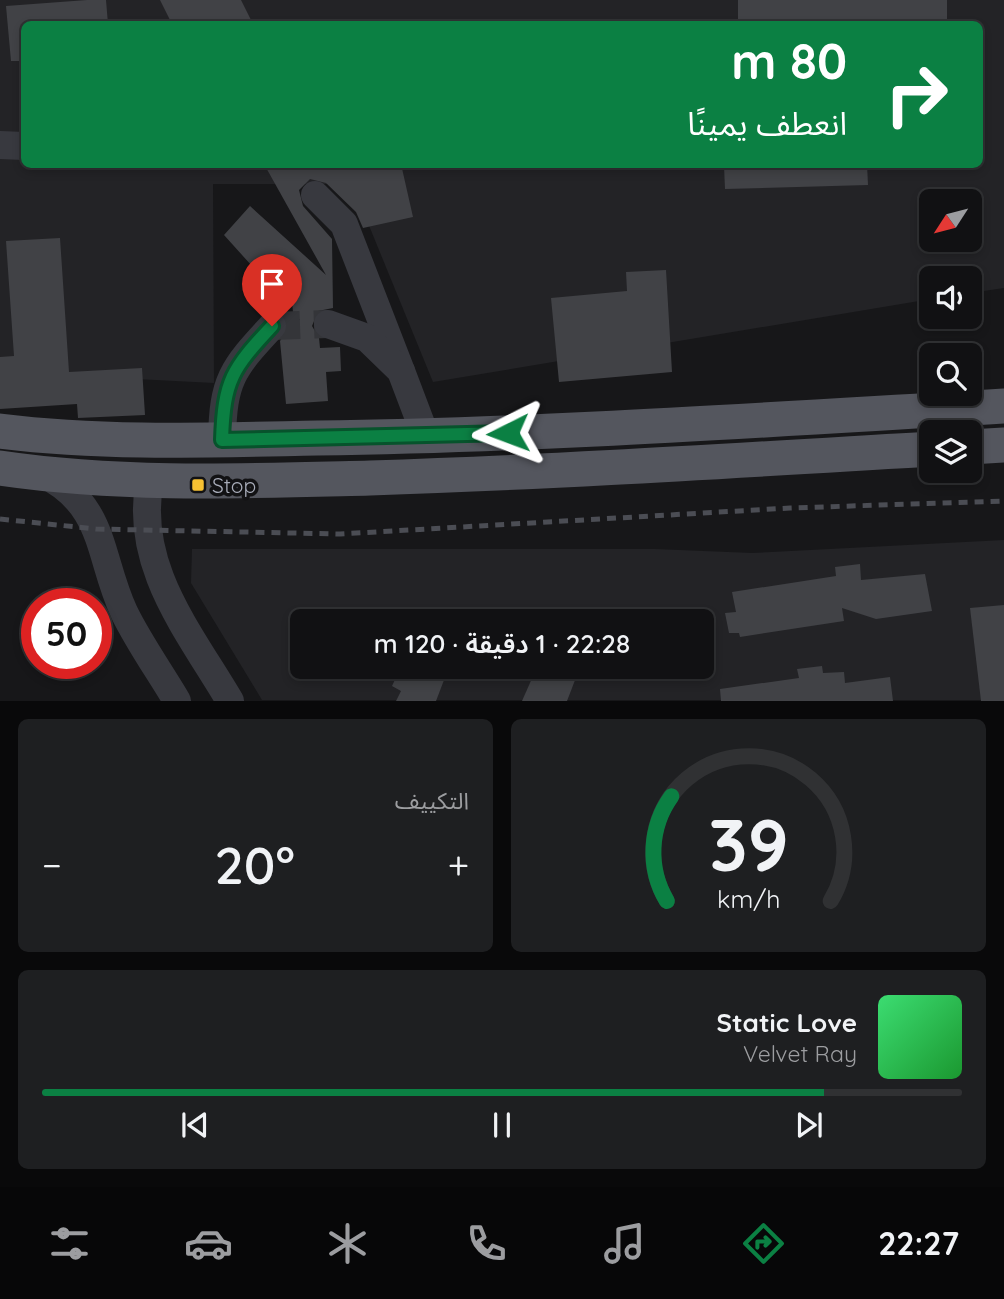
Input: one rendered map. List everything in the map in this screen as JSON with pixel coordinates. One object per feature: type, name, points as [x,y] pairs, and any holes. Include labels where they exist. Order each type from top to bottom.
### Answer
[{"type":"main road","points":[[0,431],[43,436],[222,440],[426,437],[1004,406]]},
{"type":"main road","points":[[982,446],[1004,445]]},
{"type":"main road","points":[[0,468],[43,474],[229,482],[436,476],[919,450]]},
{"type":"street","points":[[0,145],[21,146]]},
{"type":"street","points":[[315,195],[344,224],[426,437]]},
{"type":"street","points":[[328,324],[367,338],[401,371]]},
{"type":"street","points":[[222,440],[223,398],[241,359],[272,326]]},
{"type":"street","points":[[43,474],[63,484],[82,502],[96,528],[125,615],[177,701]]},
{"type":"street","points":[[149,480],[144,510],[154,565],[168,597],[230,701]]},
{"type":"shaded area","points":[[0,0],[1004,0],[1004,288],[982,291],[982,266],[919,266],[919,301],[433,382],[352,184],[213,184],[214,383],[0,372]]},
{"type":"shaded area","points":[[1004,540],[1004,700],[262,700],[191,583],[192,549],[655,549],[752,553]]},
{"type":"building","points":[[106,0],[108,21],[21,21],[21,61],[11,61],[6,6]]},
{"type":"building","points":[[160,0],[241,0],[252,21],[170,21]]},
{"type":"building","points":[[738,0],[947,0],[947,21],[738,21]]},
{"type":"building","points":[[266,168],[402,168],[413,217],[363,228],[356,212],[326,183],[310,179],[299,190],[303,206],[332,239],[333,308],[318,311],[312,326],[319,338],[320,348],[340,347],[341,371],[326,372],[328,401],[286,404],[280,341],[288,330],[288,321],[300,320],[293,313],[291,285],[270,286],[224,235],[250,206],[326,275]]},
{"type":"building","points":[[724,168],[867,168],[868,185],[725,189]]},
{"type":"building","points":[[60,238],[69,372],[142,368],[145,415],[78,418],[77,404],[0,409],[0,357],[14,356],[6,241]]},
{"type":"building","points":[[666,270],[672,372],[559,382],[551,298],[627,291],[626,272]]},
{"type":"building","points":[[860,564],[861,580],[925,574],[932,611],[876,619],[842,608],[844,621],[740,637],[739,633],[729,633],[725,613],[736,612],[732,592],[836,576],[835,567]]},
{"type":"building","points":[[1004,605],[1004,701],[981,701],[970,608]]},
{"type":"building","points":[[822,666],[823,673],[844,672],[845,683],[890,677],[893,701],[721,701],[720,689],[799,678],[797,669]]},
{"type":"building","points":[[395,679],[444,679],[436,701],[396,701],[401,691],[392,686]]},
{"type":"building","points":[[532,679],[575,679],[567,701],[522,701]]},
{"type":"tunnel","points":[[272,326],[328,324]]},
{"type":"railway","points":[[0,519],[96,529],[340,534],[790,508],[1004,501]]},
{"type":"place","name":"Stop","points":[[198,485]]},
{"type":"route","points":[[272,326],[241,359],[223,398],[222,440],[508,433]]}]
